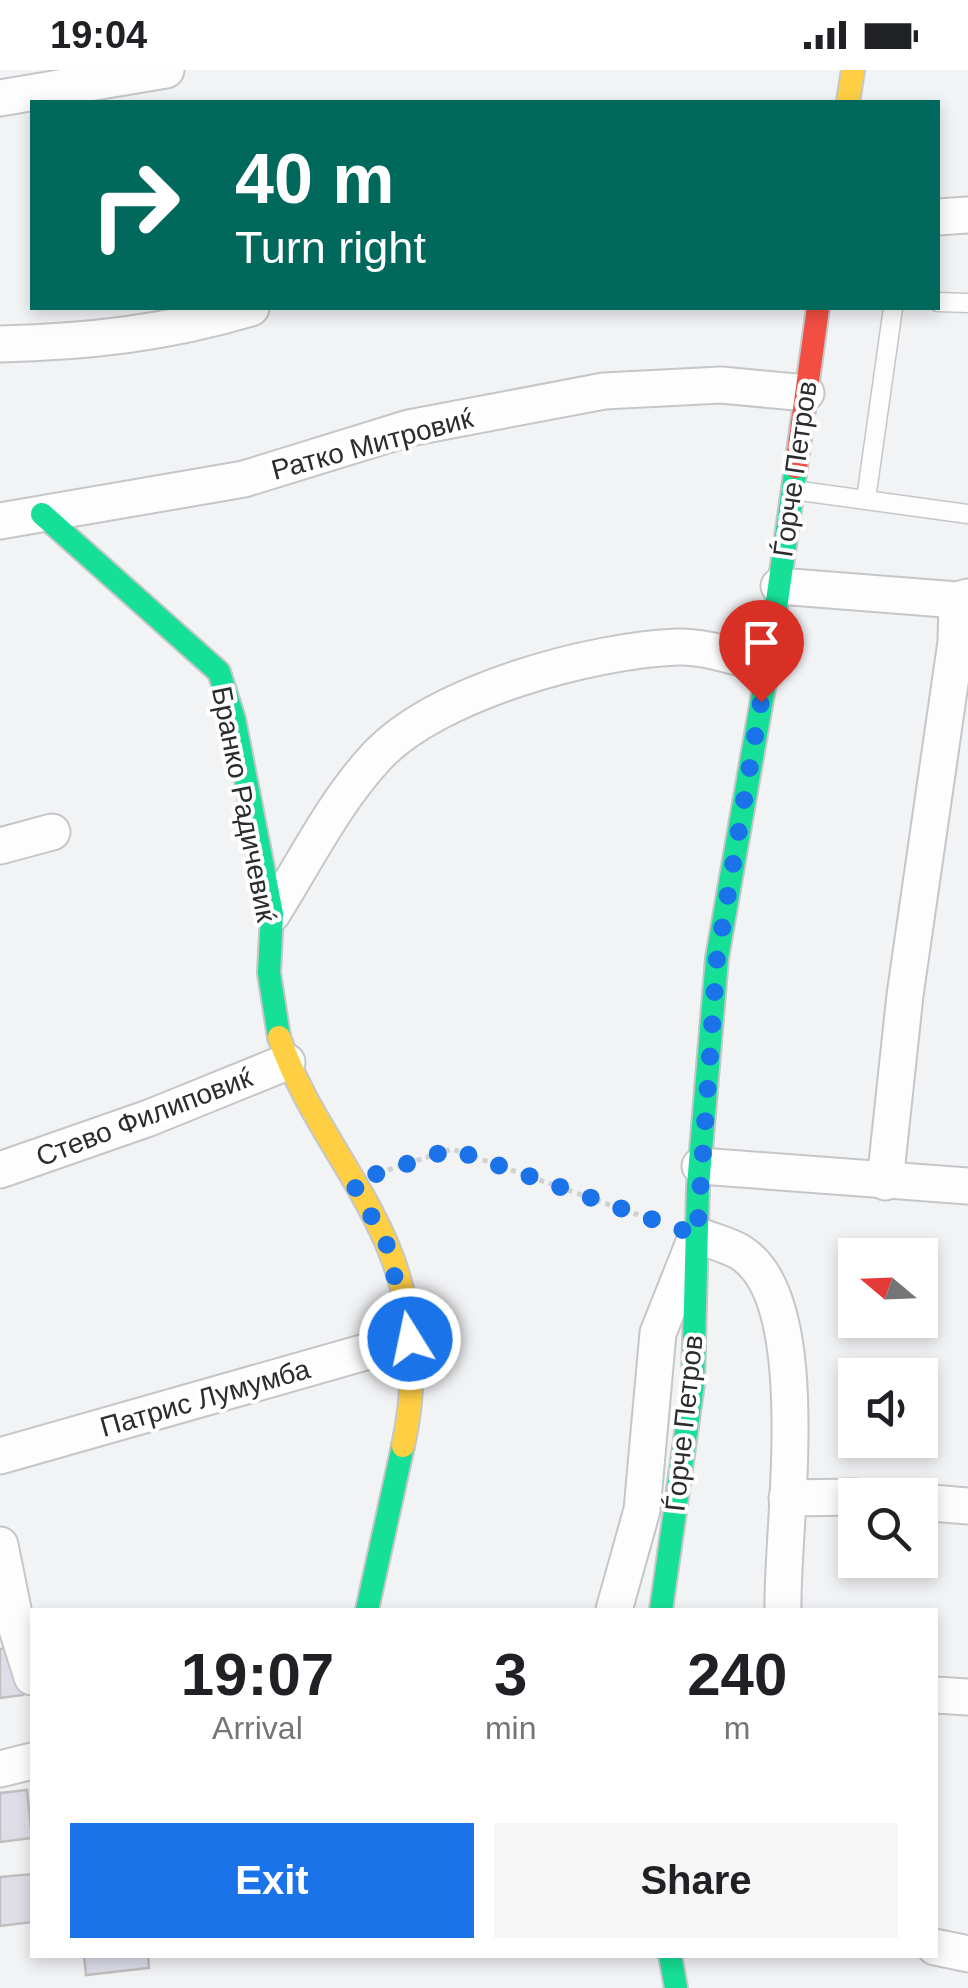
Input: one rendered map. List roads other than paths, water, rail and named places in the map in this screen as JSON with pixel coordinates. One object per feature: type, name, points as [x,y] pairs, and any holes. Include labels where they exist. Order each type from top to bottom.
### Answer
[{"type":"street","points":[[0,98],[166,70]]},
{"type":"street","points":[[848,100],[852,70]]},
{"type":"street","points":[[940,217],[968,215]]},
{"type":"street","points":[[0,344],[122,338],[244,310]]},
{"type":"street","name":"Ѓорче Петров","points":[[660,1608],[693,1384],[700,1166],[717,958],[768,665],[818,310]]},
{"type":"street","name":"Ратко Митровиќ","points":[[0,520],[244,479],[409,428],[604,391],[721,385],[806,394]]},
{"type":"street","name":"Бранко Радичевиќ","points":[[42,514],[219,672],[234,719],[272,914],[269,974],[287,1062],[386,1242],[410,1339],[411,1409],[367,1608]]},
{"type":"street","points":[[779,586],[963,598],[905,995],[885,1182]]},
{"type":"street","points":[[272,914],[344,798],[377,756],[416,722],[461,698],[592,661],[682,646],[768,665]]},
{"type":"street","points":[[0,846],[52,832]]},
{"type":"street","name":"Стево Филиповиќ","points":[[0,1170],[149,1118],[287,1062]]},
{"type":"street","points":[[700,1166],[968,1186]]},
{"type":"street","points":[[615,1608],[642,1510],[658,1333],[697,1235],[743,1253],[772,1293],[788,1355],[792,1428],[783,1608]]},
{"type":"street","name":"Патрис Лумумба","points":[[0,1456],[410,1339]]},
{"type":"street","points":[[787,1498],[838,1497]]},
{"type":"street","points":[[938,1504],[968,1506]]},
{"type":"street","points":[[0,1545],[17,1630],[30,1672]]},
{"type":"street","points":[[938,1694],[968,1697]]},
{"type":"street","points":[[0,1770],[30,1762]]},
{"type":"street","points":[[938,1949],[968,1954]]},
{"type":"street","points":[[671,1958],[676,1988]]},
{"type":"lane","points":[[940,302],[968,303]]},
{"type":"lane","points":[[866,499],[893,310]]},
{"type":"lane","points":[[793,490],[968,514]]}]
